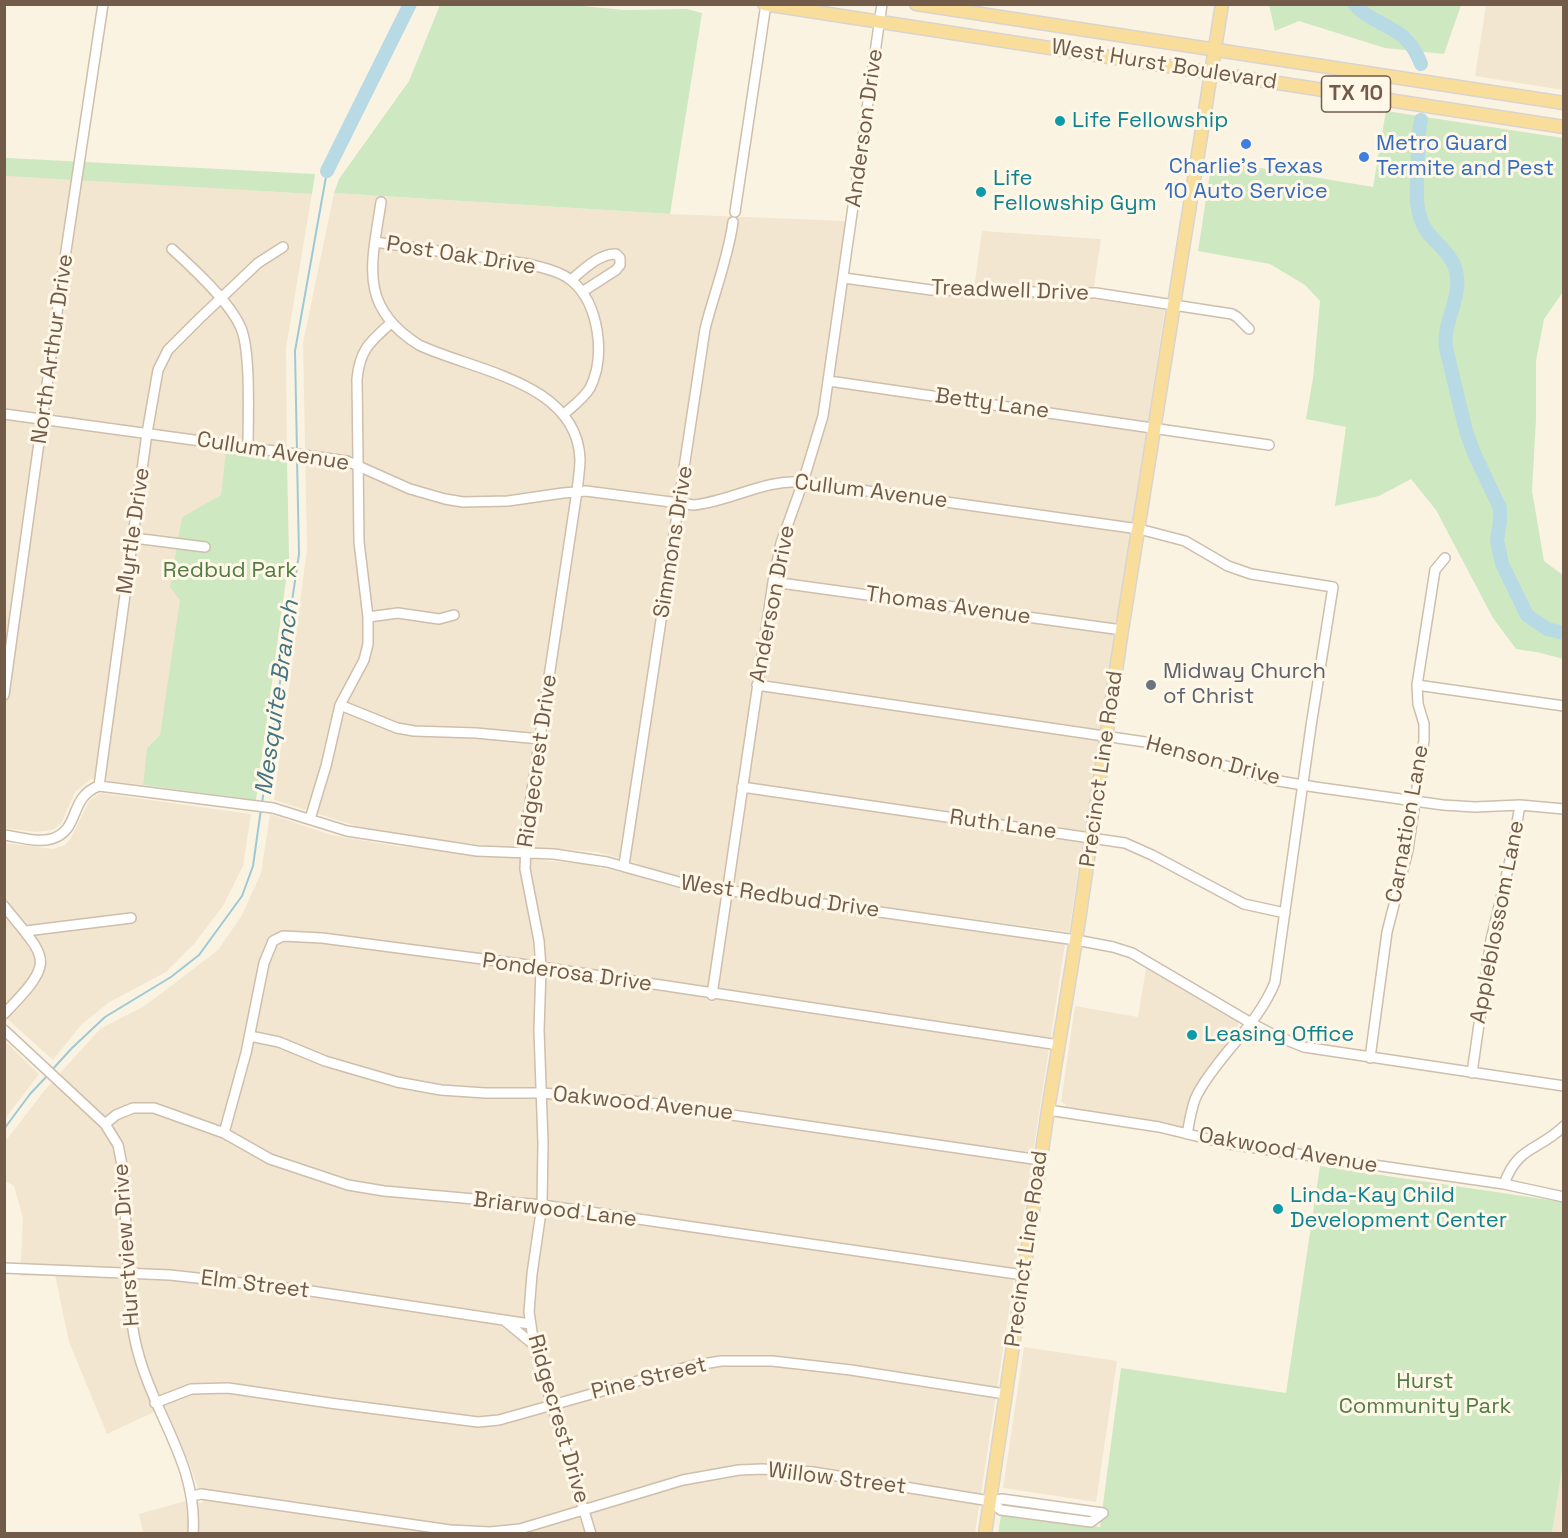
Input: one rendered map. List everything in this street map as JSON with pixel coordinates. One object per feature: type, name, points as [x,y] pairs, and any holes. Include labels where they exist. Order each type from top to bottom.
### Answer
[{"type":"main road","name":"West Hurst Boulevard","points":[[916,4],[1563,103]]},
{"type":"main road","name":"Precinct Line Road","points":[[985,1533],[1122,630],[1176,304],[1222,4]]},
{"type":"main road","name":"West Hurst Boulevard","points":[[765,5],[1563,127]]},
{"type":"street","name":"North Arthur Drive","points":[[4,695],[60,291],[104,4]]},
{"type":"street","name":"Anderson Drive","points":[[712,994],[773,582],[781,543],[823,416],[882,4]]},
{"type":"street","points":[[735,212],[765,5]]},
{"type":"street","name":"Ridgecrest Drive","points":[[381,202],[371,269],[377,299],[391,323],[404,336],[419,345],[542,394],[564,414],[580,457],[577,491],[526,823],[525,869],[539,941],[541,968],[539,1030],[542,1093],[542,1205],[529,1301],[534,1345],[591,1533]]},
{"type":"street","name":"Simmons Drive","points":[[624,865],[705,329],[729,248],[733,222]]},
{"type":"street","name":"Post Oak Drive","points":[[375,242],[529,264],[550,270],[571,280],[582,292],[594,315],[598,342],[596,372],[589,389],[564,414]]},
{"type":"street","name":"Myrtle Drive","points":[[99,786],[154,386],[163,361],[174,343],[258,263],[283,248]]},
{"type":"street","points":[[172,249],[220,298],[234,315],[242,330],[248,447]]},
{"type":"street","points":[[571,280],[609,253],[616,254],[620,258],[620,265],[616,270],[582,292]]},
{"type":"street","name":"Treadwell Drive","points":[[844,278],[931,290],[1096,293],[1232,314],[1249,329]]},
{"type":"street","points":[[310,819],[326,766],[340,705],[364,660],[368,644],[368,617],[359,542],[358,364],[367,344],[391,323]]},
{"type":"street","name":"Betty Lane","points":[[829,381],[1269,445]]},
{"type":"street","name":"Cullum Avenue","points":[[4,414],[347,461],[410,489],[463,502],[508,501],[577,491],[694,506],[708,504],[777,482],[803,482],[1139,529],[1185,541],[1228,566],[1251,574],[1333,587],[1302,784]]},
{"type":"street","points":[[134,538],[205,547]]},
{"type":"street","name":"Carnation Lane","points":[[1370,1058],[1388,932],[1408,850],[1425,732],[1418,704],[1417,686],[1436,570],[1445,558]]},
{"type":"street","name":"Thomas Avenue","points":[[773,582],[1122,630]]},
{"type":"street","points":[[368,617],[398,614],[439,619],[454,615]]},
{"type":"street","name":"Henson Drive","points":[[757,685],[1107,735],[1168,747],[1273,780],[1459,806],[1520,805],[1563,809]]},
{"type":"street","points":[[1417,686],[1563,706]]},
{"type":"street","points":[[340,705],[387,725],[414,732],[476,733],[540,739]]},
{"type":"street","points":[[1187,1134],[1197,1095],[1214,1069],[1251,1023],[1270,995],[1275,982],[1302,784]]},
{"type":"street","points":[[4,835],[42,840],[60,836],[72,823],[77,804],[90,789],[99,786]]},
{"type":"street","name":"West Redbud Drive","points":[[99,786],[273,808],[347,831],[477,851],[554,854],[624,865],[663,879],[727,890],[1113,947],[1132,953],[1251,1023],[1304,1047],[1563,1086]]},
{"type":"street","name":"Ruth Lane","points":[[742,787],[1125,843],[1244,904],[1285,914]]},
{"type":"street","name":"Appleblossom Lane","points":[[1472,1073],[1491,940],[1512,852],[1520,805]]},
{"type":"street","points":[[4,906],[26,931],[41,956],[39,975],[4,1014]]},
{"type":"street","points":[[26,931],[131,918]]},
{"type":"street","name":"Ponderosa Drive","points":[[224,1133],[250,1036],[264,963],[273,941],[283,936],[322,938],[541,968],[1059,1045]]},
{"type":"street","name":"Hurstview Drive","points":[[4,1030],[40,1061],[105,1124],[120,1151],[129,1311],[134,1339],[155,1403],[182,1458],[192,1496],[193,1533]]},
{"type":"street","name":"Oakwood Avenue","points":[[250,1036],[279,1042],[325,1061],[397,1082],[441,1090],[542,1093],[655,1103],[1040,1160]]},
{"type":"street","name":"Briarwood Lane","points":[[105,1124],[116,1115],[133,1108],[154,1108],[224,1133],[270,1159],[348,1185],[384,1191],[542,1205],[1023,1275]]},
{"type":"street","name":"Oakwood Avenue","points":[[1048,1110],[1159,1127],[1229,1144],[1504,1184],[1563,1197]]},
{"type":"street","points":[[1504,1184],[1518,1158],[1550,1138],[1563,1126]]},
{"type":"street","name":"Elm Street","points":[[4,1268],[128,1272],[304,1290],[530,1324]]},
{"type":"street","points":[[503,1320],[534,1345]]},
{"type":"street","name":"Pine Street","points":[[155,1403],[191,1389],[228,1388],[478,1422],[499,1420],[691,1366],[721,1361],[772,1361],[852,1370],[1005,1394]]},
{"type":"street","name":"Willow Street","points":[[192,1496],[201,1494],[467,1532],[520,1529],[683,1480],[739,1470],[762,1469],[813,1472],[990,1501],[1002,1498],[1103,1513],[1091,1522],[1000,1510],[990,1501]]},
{"type":"shaded area","points":[[1486,5],[1563,5],[1563,90],[1475,76]]},
{"type":"shaded area","points":[[5,175],[312,194],[286,348],[287,461],[227,452],[221,495],[182,517],[180,600],[168,686],[160,735],[147,748],[143,785],[91,779],[75,792],[61,824],[52,830],[36,832],[5,828]]},
{"type":"shaded area","points":[[334,193],[670,214],[846,221],[838,283],[929,296],[973,296],[982,231],[1101,239],[1092,299],[1165,310],[1069,932],[712,884],[662,874],[597,852],[508,848],[362,828],[274,800],[307,549],[303,343]]},
{"type":"shaded area","points":[[100,793],[251,814],[243,866],[223,906],[194,944],[166,972],[108,1003],[81,1025],[53,1060],[5,1017],[5,843],[53,849],[65,845],[71,838],[89,801]]},
{"type":"shaded area","points":[[270,814],[331,835],[396,846],[583,864],[689,891],[1065,944],[975,1533],[143,1533],[139,1514],[185,1501],[203,1503],[190,1465],[165,1407],[107,1434],[69,1342],[55,1275],[20,1276],[23,1218],[14,1186],[5,1181],[4,1143],[44,1091],[100,1029],[146,1005],[218,950],[242,915],[261,873]]},
{"type":"shaded area","points":[[1146,968],[1238,1022],[1238,1030],[1196,1087],[1183,1128],[1158,1121],[1065,1107],[1066,1104],[1061,1102],[1075,1006],[1138,1017]]},
{"type":"shaded area","points":[[5,1041],[39,1074],[4,1119]]},
{"type":"shaded area","points":[[1024,1347],[1117,1361],[1096,1502],[1003,1488]]},
{"type":"shaded area","points":[[1563,1455],[1563,1533],[1552,1533]]},
{"type":"green space","points":[[560,4],[625,10],[687,9],[702,13],[670,214],[334,193],[339,179],[409,81],[440,5]]},
{"type":"green space","points":[[1269,4],[1461,5],[1444,54],[1385,48],[1299,21],[1275,31]]},
{"type":"green space","points":[[1386,111],[1563,138],[1563,292],[1544,319],[1536,361],[1532,491],[1544,561],[1563,575],[1563,659],[1516,649],[1493,618],[1436,510],[1411,479],[1379,496],[1335,506],[1346,427],[1306,419],[1313,378],[1320,301],[1305,285],[1270,264],[1198,251],[1212,160],[1373,187]]},
{"type":"green space","points":[[4,157],[315,174],[312,194],[8,176],[5,175]]},
{"type":"green space","name":"Redbud Park","points":[[226,452],[287,461],[289,558],[256,800],[143,785],[147,748],[160,735],[180,600],[170,587],[182,517],[221,495]]},
{"type":"green space","name":"Hurst Community Park","points":[[1320,1166],[1563,1202],[1564,1455],[1552,1533],[998,1534],[1001,1515],[1100,1527],[1121,1368],[1286,1393]]},
{"type":"waterway","name":"Mesquite Branch","points":[[327,171],[410,4]]},
{"type":"waterway","points":[[1354,4],[1372,18],[1399,33],[1415,50],[1421,64]]},
{"type":"waterway","points":[[1421,120],[1417,204],[1426,230],[1447,254],[1456,271],[1457,290],[1447,329],[1446,348],[1466,431],[1500,508],[1497,540],[1502,564],[1527,615],[1547,629],[1564,633]]},
{"type":"waterway","name":"Mesquite Branch","points":[[297,452],[295,351],[327,171]]},
{"type":"waterway","name":"Mesquite Branch","points":[[262,803],[299,554],[297,458]]},
{"type":"waterway","name":"Mesquite Branch","points":[[51,1071],[105,1017],[171,977],[199,955],[242,896],[253,866],[261,809]]},
{"type":"waterway","name":"Mesquite Branch","points":[[4,1129],[30,1094],[48,1075]]},
{"type":"place","name":"Life Fellowship","points":[[1060,121]]},
{"type":"place","name":"Charlie's Texas 10 Auto Service","points":[[1246,144]]},
{"type":"place","name":"Metro Guard Termite and Pest","points":[[1364,157]]},
{"type":"place","name":"Life Fellowship Gym","points":[[981,192]]},
{"type":"place","name":"Midway Church of Christ","points":[[1151,685]]},
{"type":"place","name":"Leasing Office","points":[[1192,1035]]},
{"type":"place","name":"Linda-Kay Child Development Center","points":[[1278,1209]]}]
